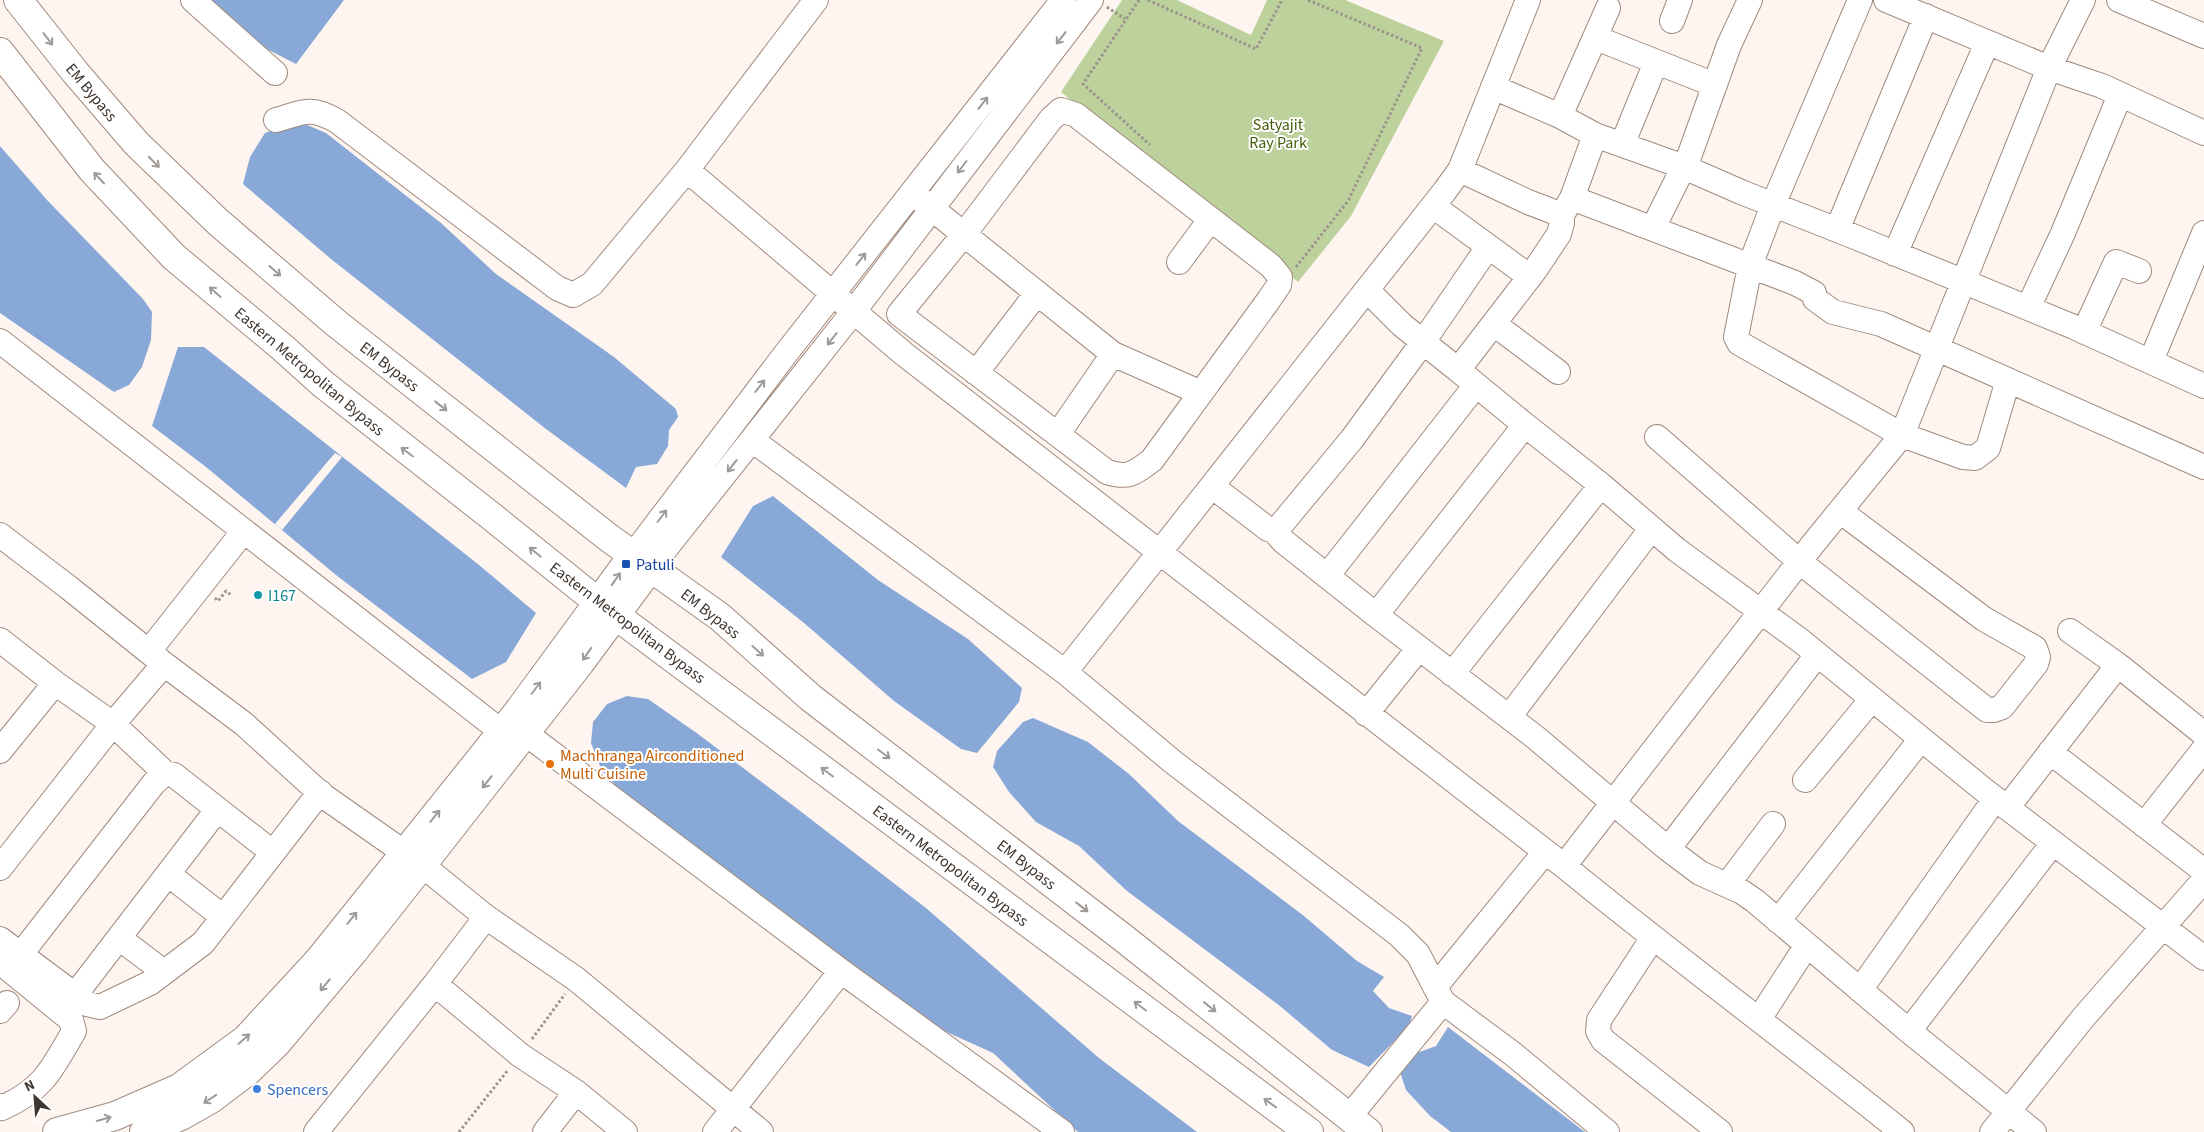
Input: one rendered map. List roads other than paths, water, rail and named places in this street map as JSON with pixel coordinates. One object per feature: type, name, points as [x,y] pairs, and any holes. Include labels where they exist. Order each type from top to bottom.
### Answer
[{"type":"main road","name":"EM Bypass","points":[[18,0],[75,72],[136,143],[218,222],[337,324],[609,538],[720,617],[811,698],[1122,937],[1358,1124]]},
{"type":"main road","name":"Eastern Metropolitan Bypass","points":[[0,52],[92,170],[174,257],[323,384],[607,609],[1309,1132]]},
{"type":"main road","points":[[57,1132],[115,1116],[179,1088],[246,1039],[413,859],[514,733],[580,663],[607,609],[642,561]]},
{"type":"main road","points":[[148,1131],[182,1116],[211,1099],[248,1071],[276,1044],[354,951],[413,859]]},
{"type":"street","points":[[193,0],[275,73]]},
{"type":"street","points":[[276,120],[309,110],[323,113],[337,121],[557,288],[572,295],[592,284],[687,170],[816,0]]},
{"type":"street","points":[[642,561],[759,432],[854,311],[932,207],[1028,64],[1064,0]]},
{"type":"street","points":[[642,561],[745,406],[913,193],[1028,64],[1091,0]]},
{"type":"street","points":[[1065,672],[1213,487],[1460,170],[1528,0]]},
{"type":"street","points":[[1653,228],[1684,167],[1730,45],[1750,0]]},
{"type":"street","points":[[1860,0],[1773,205],[1750,266],[1736,337],[1739,343],[1902,435],[1963,457],[1975,458],[1988,448],[2008,380]]},
{"type":"street","points":[[1886,0],[2049,68],[2102,86],[2204,133]]},
{"type":"street","points":[[1564,866],[1614,804],[1760,612],[1902,435],[1935,348],[2049,68],[2083,0]]},
{"type":"street","points":[[2119,0],[2204,36]]},
{"type":"street","points":[[1560,116],[1608,8]]},
{"type":"street","points":[[1837,230],[1926,16]]},
{"type":"street","points":[[1596,38],[1715,85]]},
{"type":"street","points":[[1895,254],[1987,43]]},
{"type":"street","points":[[1622,145],[1656,62]]},
{"type":"street","points":[[1493,87],[1560,116],[1595,135],[1684,167],[2028,308],[2204,386]]},
{"type":"street","points":[[2028,308],[2063,233],[2120,95]]},
{"type":"street","points":[[1061,110],[1076,115],[1272,266],[1280,277],[1279,285],[1152,460],[1136,472],[1121,476],[1108,472],[899,314],[965,233],[1052,119],[1061,110]]},
{"type":"street","points":[[1458,370],[1530,277],[1559,234],[1567,207],[1595,135]]},
{"type":"street","points":[[687,170],[918,364],[1564,866],[1652,939],[1814,1061],[1902,1132]]},
{"type":"street","points":[[1460,170],[1528,202],[1567,207],[1653,228],[1750,266],[1807,289],[1814,293],[1814,299],[1833,312],[1882,324],[2204,467]]},
{"type":"street","points":[[913,193],[1113,354],[1201,393]]},
{"type":"street","points":[[1433,206],[1530,277]]},
{"type":"street","points":[[1179,262],[1210,220]]},
{"type":"street","points":[[2150,361],[2204,233]]},
{"type":"street","points":[[1274,531],[1352,439],[1423,342],[1488,246]]},
{"type":"street","points":[[2084,332],[2116,262],[2139,271]]},
{"type":"street","points":[[1367,290],[1402,325],[1601,485],[1651,529],[1817,655],[2053,844],[2204,958]]},
{"type":"street","points":[[976,373],[1037,293]]},
{"type":"street","points":[[1494,324],[1558,372]]},
{"type":"street","points":[[0,342],[243,532],[514,733],[1062,1132]]},
{"type":"street","points":[[1058,434],[1113,354]]},
{"type":"street","points":[[1328,576],[1476,385]]},
{"type":"street","points":[[745,406],[759,432],[1065,672],[1173,762],[1399,935],[1418,954],[1439,995],[1607,1132]]},
{"type":"street","points":[[1376,616],[1526,424]]},
{"type":"street","points":[[1657,437],[1800,562],[1987,710],[2002,707],[2036,664],[2038,657],[2035,648],[1984,619],[1840,511]]},
{"type":"street","points":[[1452,674],[1601,485]]},
{"type":"street","points":[[1213,487],[1268,529],[1274,531],[1283,541],[1376,616],[1509,717],[1668,849],[1700,873],[1727,885],[1755,901],[1908,1031],[2034,1132]]},
{"type":"street","points":[[1509,717],[1651,529]]},
{"type":"street","points":[[0,868],[113,724],[243,532]]},
{"type":"street","points":[[0,535],[244,724],[320,792],[413,859],[486,917],[576,979],[761,1132]]},
{"type":"street","points":[[2070,631],[2118,665],[2204,734]]},
{"type":"street","points":[[0,640],[55,683],[113,724],[165,773],[174,775],[272,852]]},
{"type":"street","points":[[1366,714],[1419,648]]},
{"type":"street","points":[[1668,849],[1817,655]]},
{"type":"street","points":[[1860,990],[2001,803],[2050,752],[2118,665]]},
{"type":"street","points":[[0,751],[55,683]]},
{"type":"street","points":[[1805,780],[1872,699]]},
{"type":"street","points":[[1778,921],[1921,739]]},
{"type":"street","points":[[2144,825],[2204,749]]},
{"type":"street","points":[[2050,752],[2204,871]]},
{"type":"street","points":[[10,958],[154,783],[165,773]]},
{"type":"street","points":[[10,958],[75,995],[87,1004],[100,1007],[150,983],[203,942],[320,792]]},
{"type":"street","points":[[75,995],[217,810]]},
{"type":"street","points":[[1727,885],[1773,824]]},
{"type":"street","points":[[1908,1031],[2053,844]]},
{"type":"street","points":[[1358,1124],[1439,995],[1545,852]]},
{"type":"street","points":[[168,874],[223,917]]},
{"type":"street","points":[[1992,1132],[2084,1018],[2204,880]]},
{"type":"street","points":[[316,1132],[435,984],[486,917]]},
{"type":"street","points":[[119,938],[164,972]]},
{"type":"street","points":[[0,939],[10,958],[71,1020],[74,1031],[47,1077],[21,1100],[2,1108],[0,1106]]},
{"type":"street","points":[[1652,939],[1599,1020],[1598,1031],[1603,1040],[1720,1132]]},
{"type":"street","points":[[1759,1019],[1807,945]]},
{"type":"street","points":[[715,1132],[841,971]]},
{"type":"street","points":[[435,984],[520,1055],[576,1092],[626,1132]]},
{"type":"street","points":[[545,1132],[576,1092]]},
{"type":"water","points":[[202,0],[344,0],[296,64],[259,45]]},
{"type":"water","points":[[298,121],[326,133],[441,223],[496,274],[614,357],[676,409],[678,417],[669,430],[668,446],[657,464],[636,467],[626,488],[546,429],[331,259],[243,184],[250,157],[265,133]]},
{"type":"water","points":[[0,146],[47,200],[143,299],[152,312],[151,340],[142,367],[129,385],[114,392],[0,313]]},
{"type":"water","points":[[178,347],[204,347],[479,565],[536,613],[506,662],[472,679],[336,575],[206,467],[152,426]]},
{"type":"water","points":[[773,496],[878,580],[968,639],[1022,688],[1019,702],[977,753],[961,749],[894,701],[804,623],[721,557],[753,506]]},
{"type":"water","points":[[627,696],[648,699],[795,807],[926,908],[1099,1058],[1197,1132],[1078,1132],[993,1053],[940,1029],[855,967],[797,931],[629,799],[602,771],[591,743],[593,722],[607,704]]},
{"type":"water","points":[[1033,718],[1088,742],[1129,774],[1178,821],[1304,916],[1357,961],[1384,977],[1373,991],[1389,1008],[1412,1016],[1409,1026],[1369,1067],[1332,1050],[1280,1006],[1127,891],[1079,846],[1036,822],[1009,792],[993,767],[997,751],[1023,722]]},
{"type":"water","points":[[1448,1027],[1585,1132],[1451,1132],[1430,1116],[1406,1090],[1400,1072],[1414,1054],[1436,1046]]},
{"type":"place","name":"Patuli","points":[[626,564]]},
{"type":"place","name":"I167","points":[[258,595]]},
{"type":"place","name":"Machhranga Airconditioned Multi Cuisine","points":[[550,764]]},
{"type":"place","name":"Spencers","points":[[257,1089]]},
{"type":"park label","name":"Satyajit Ray Park","points":[[1278,133]]}]
